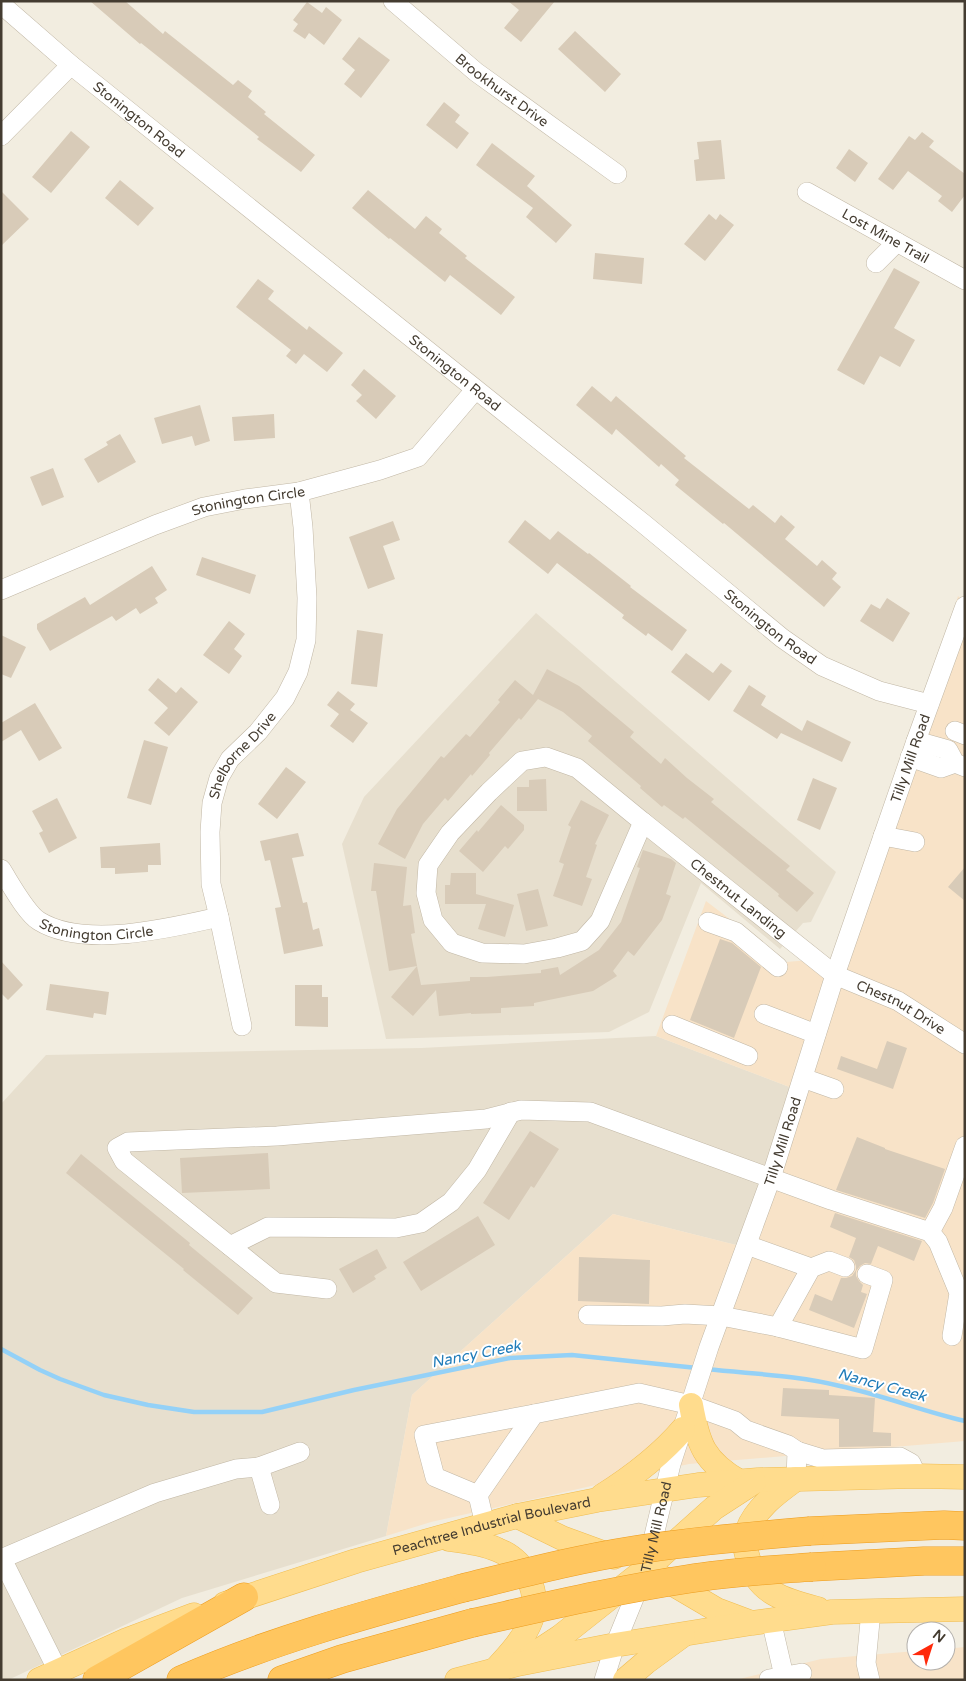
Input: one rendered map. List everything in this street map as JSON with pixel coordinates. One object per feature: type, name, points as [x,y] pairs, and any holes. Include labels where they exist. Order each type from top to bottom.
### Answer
[{"type":"highway","points":[[181,1680],[273,1644],[343,1621],[463,1588],[633,1550],[712,1539],[810,1531],[944,1525],[965,1526]]},
{"type":"highway","points":[[282,1680],[351,1656],[472,1623],[591,1597],[688,1579],[738,1572],[812,1567],[924,1561],[965,1561]]},
{"type":"highway","points":[[97,1680],[244,1597]]},
{"type":"main road","points":[[693,1397],[698,1436],[708,1457],[722,1471],[749,1481]]},
{"type":"main road","points":[[597,1500],[646,1465],[683,1429]]},
{"type":"main road","name":"Peachtree Industrial Boulevard","points":[[48,1675],[128,1640],[244,1597],[356,1560],[517,1516],[597,1500],[749,1481],[965,1476]]},
{"type":"main road","points":[[796,1479],[778,1493],[754,1518],[747,1531],[745,1541],[748,1559],[757,1579],[775,1596],[787,1601],[832,1612]]},
{"type":"main road","points":[[502,1671],[560,1637],[646,1569],[714,1508],[749,1481]]},
{"type":"main road","points":[[517,1516],[562,1538],[646,1569],[717,1610],[761,1622]]},
{"type":"main road","points":[[441,1537],[481,1544],[497,1549],[519,1563],[532,1583],[534,1596],[532,1619],[502,1671]]},
{"type":"main road","points":[[458,1680],[615,1645],[688,1632],[832,1612],[965,1609]]},
{"type":"main road","points":[[626,1680],[646,1662],[688,1632]]},
{"type":"street","name":"Brookhurst Drive","points":[[393,1],[476,72],[617,174]]},
{"type":"street","name":"Stonington Road","points":[[1,4],[71,65],[644,524],[782,638],[822,666],[879,691],[929,704]]},
{"type":"street","points":[[1,136],[71,65]]},
{"type":"street","name":"Lost Mine Trail","points":[[807,192],[826,213],[855,227],[897,242],[965,280]]},
{"type":"street","points":[[876,263],[897,242]]},
{"type":"street","name":"Stonington Circle","points":[[1,590],[155,524],[204,507],[245,499],[299,492],[418,458],[475,390]]},
{"type":"street","name":"Shelborne Drive","points":[[242,1026],[219,917],[210,884],[212,803],[219,778],[230,758],[258,732],[285,698],[298,672],[306,640],[307,598],[299,492]]},
{"type":"street","name":"Tilly Mill Road","points":[[604,1680],[615,1645],[646,1569],[671,1464],[710,1347],[771,1178],[835,975],[929,704],[958,649],[965,606]]},
{"type":"street","points":[[913,749],[941,768],[960,765]]},
{"type":"street","name":"Chestnut Landing","points":[[643,822],[600,921],[582,940],[557,948],[524,954],[482,953],[452,943],[433,920],[426,893],[428,864],[450,833],[522,761],[546,757],[577,768],[835,975]]},
{"type":"street","points":[[883,836],[915,842]]},
{"type":"street","name":"Stonington Circle","points":[[1,868],[21,900],[38,920],[60,931],[88,935],[126,933],[188,924],[219,917]]},
{"type":"street","points":[[708,922],[736,932],[778,968]]},
{"type":"street","name":"Chestnut Drive","points":[[835,975],[898,1001],[965,1044]]},
{"type":"street","points":[[764,1014],[816,1034]]},
{"type":"street","points":[[672,1026],[748,1056]]},
{"type":"street","points":[[803,1078],[834,1089]]},
{"type":"street","points":[[327,1289],[276,1283],[124,1161],[117,1148],[128,1142],[277,1136],[486,1118],[521,1110],[590,1112],[831,1200],[930,1232],[938,1242],[959,1293],[952,1336]]},
{"type":"street","points":[[230,1246],[268,1227],[396,1228],[421,1223],[451,1202],[467,1183],[477,1170],[510,1112]]},
{"type":"street","points":[[930,1232],[942,1208],[965,1146]]},
{"type":"street","points":[[747,1245],[812,1268]]},
{"type":"street","points":[[778,1328],[812,1268],[829,1261],[845,1266]]},
{"type":"street","points":[[588,1315],[685,1314],[721,1316],[863,1349],[883,1280],[867,1274]]},
{"type":"street","points":[[478,1494],[435,1477],[424,1435],[639,1393],[693,1397],[735,1421],[746,1430],[797,1451],[823,1459],[900,1457],[911,1463],[917,1476]]},
{"type":"street","points":[[485,1525],[478,1494],[534,1414]]},
{"type":"street","points":[[796,1479],[797,1451]]},
{"type":"street","points":[[48,1675],[2,1558],[155,1493],[236,1469],[259,1467],[300,1452]]},
{"type":"street","points":[[259,1467],[270,1505]]},
{"type":"street","points":[[854,1680],[868,1671],[871,1611]]},
{"type":"street","points":[[761,1622],[785,1676]]},
{"type":"shaded area","points":[[958,596],[965,602],[965,1441],[689,1464],[431,1522],[386,1536],[412,1395],[613,1214],[752,1249],[800,1091],[656,1036],[706,901],[786,962],[810,960],[839,976]]},
{"type":"shaded area","points":[[536,613],[836,872],[811,922],[803,923],[780,949],[701,883],[649,1012],[609,1032],[386,1039],[342,844],[364,797]]},
{"type":"shaded area","points":[[656,1036],[800,1091],[752,1249],[613,1214],[412,1395],[386,1536],[182,1598],[8,1680],[1,1680],[1,1104],[46,1055],[421,1048]]},
{"type":"shaded area","points":[[965,1647],[965,1680],[735,1680],[821,1659],[906,1652],[906,1671],[956,1671],[956,1648]]},
{"type":"building","points":[[90,1],[125,1],[163,34],[165,31],[233,85],[238,80],[252,91],[248,97],[266,112],[264,114],[315,155],[301,172],[257,139],[259,137],[140,44]]},
{"type":"building","points":[[508,1],[555,1],[521,42],[504,28],[519,10]]},
{"type":"building","points":[[307,2],[322,13],[326,7],[342,20],[324,45],[309,33],[305,39],[293,31],[298,24],[293,20]]},
{"type":"building","points":[[575,31],[621,74],[605,92],[558,49]]},
{"type":"building","points":[[359,37],[390,60],[361,98],[344,84],[355,70],[342,59]]},
{"type":"building","points":[[444,102],[460,115],[455,122],[469,133],[457,149],[426,125]]},
{"type":"building","points":[[71,131],[90,147],[51,193],[32,177]]},
{"type":"building","points":[[922,132],[934,141],[929,147],[965,174],[965,195],[952,212],[938,201],[942,196],[908,171],[893,190],[878,179],[909,136],[915,140]]},
{"type":"building","points":[[721,140],[725,179],[696,181],[694,160],[699,159],[697,142]]},
{"type":"building","points":[[492,143],[535,176],[527,186],[572,225],[556,243],[526,217],[533,208],[476,165]]},
{"type":"building","points":[[849,149],[868,163],[855,182],[836,168]]},
{"type":"building","points":[[120,180],[154,208],[138,226],[105,198]]},
{"type":"building","points":[[368,190],[415,229],[426,216],[442,229],[439,233],[467,256],[465,258],[515,297],[501,315],[450,275],[445,282],[352,208]]},
{"type":"building","points":[[1,191],[29,219],[1,246]]},
{"type":"building","points":[[709,214],[716,220],[720,214],[734,225],[705,261],[684,244]]},
{"type":"building","points":[[595,253],[644,258],[642,284],[593,279]]},
{"type":"building","points":[[894,268],[920,282],[894,328],[915,340],[900,367],[880,356],[864,385],[837,370]]},
{"type":"building","points":[[258,279],[274,291],[268,299],[307,330],[309,326],[343,353],[327,372],[304,354],[296,364],[286,356],[291,350],[236,307]]},
{"type":"building","points":[[364,369],[396,396],[376,419],[356,401],[362,395],[351,385]]},
{"type":"building","points":[[592,386],[611,402],[616,396],[686,456],[684,458],[749,509],[753,505],[775,523],[781,515],[795,527],[785,539],[817,566],[822,560],[837,573],[832,579],[841,587],[824,607],[724,523],[675,485],[679,480],[661,464],[659,467],[616,429],[612,435],[576,405]]},
{"type":"building","points":[[200,405],[210,441],[195,446],[192,436],[162,444],[154,418]]},
{"type":"building","points":[[274,414],[275,438],[234,441],[232,417]]},
{"type":"building","points":[[120,434],[136,462],[98,483],[84,459],[108,445],[106,442]]},
{"type":"building","points":[[53,468],[64,497],[42,506],[30,477]]},
{"type":"building","points":[[525,520],[550,540],[558,531],[687,630],[672,651],[648,633],[646,636],[622,618],[624,615],[557,563],[548,574],[508,542]]},
{"type":"building","points":[[393,521],[400,540],[383,546],[395,579],[368,589],[349,537]]},
{"type":"building","points":[[202,557],[256,575],[250,594],[196,575]]},
{"type":"building","points":[[152,566],[167,590],[155,598],[158,603],[140,614],[136,608],[116,621],[112,616],[50,651],[37,629],[37,624],[85,597],[90,605]]},
{"type":"building","points":[[887,598],[910,613],[893,642],[860,621],[871,604],[880,609]]},
{"type":"building","points":[[229,621],[245,634],[234,649],[242,656],[229,674],[203,655]]},
{"type":"building","points":[[357,630],[383,634],[377,687],[351,684]]},
{"type":"building","points":[[1,635],[26,647],[11,678],[1,674]]},
{"type":"building","points":[[686,653],[713,673],[721,663],[732,671],[709,701],[671,672]]},
{"type":"building","points":[[547,669],[579,686],[634,732],[630,737],[661,764],[665,758],[714,799],[711,802],[790,866],[786,870],[814,893],[797,912],[778,896],[779,894],[685,817],[683,819],[664,805],[662,807],[640,788],[641,786],[588,741],[592,736],[563,712],[538,699],[521,720],[519,718],[489,753],[490,755],[472,776],[471,774],[448,801],[445,798],[423,824],[405,859],[378,844],[397,809],[441,756],[444,758],[466,734],[470,737],[500,702],[498,700],[515,680],[533,695]]},
{"type":"building","points":[[158,678],[176,693],[181,687],[198,702],[169,736],[154,723],[168,708],[148,690]]},
{"type":"building","points":[[749,685],[766,696],[761,705],[802,731],[807,720],[851,742],[842,762],[781,733],[777,739],[733,711]]},
{"type":"building","points":[[338,691],[355,704],[350,710],[368,723],[353,743],[330,726],[339,714],[327,705]]},
{"type":"building","points":[[35,703],[62,748],[39,761],[21,730],[1,742],[1,723]]},
{"type":"building","points":[[144,740],[168,747],[151,805],[127,798]]},
{"type":"building","points":[[286,767],[306,782],[277,819],[258,804]]},
{"type":"building","points":[[813,778],[837,788],[820,830],[797,820]]},
{"type":"building","points":[[546,779],[547,811],[517,811],[517,787],[529,787],[529,780]]},
{"type":"building","points":[[57,798],[77,838],[49,853],[39,833],[43,831],[32,811]]},
{"type":"building","points":[[581,800],[609,815],[595,844],[597,845],[586,877],[592,879],[582,906],[553,896],[564,864],[559,862],[571,827],[568,825]]},
{"type":"building","points":[[501,805],[524,825],[524,830],[508,849],[505,846],[483,872],[459,851]]},
{"type":"building","points":[[298,833],[304,856],[292,858],[303,903],[307,902],[313,930],[319,928],[323,946],[284,954],[275,908],[281,907],[270,860],[265,861],[260,841]]},
{"type":"building","points":[[160,843],[161,865],[148,865],[148,872],[115,874],[115,868],[101,868],[100,847]]},
{"type":"building","points":[[643,850],[671,859],[676,863],[666,894],[671,896],[662,920],[634,956],[628,951],[613,971],[617,976],[593,991],[534,1003],[534,1006],[501,1008],[501,1013],[439,1016],[436,990],[413,1016],[391,997],[417,966],[421,985],[470,981],[470,977],[541,973],[541,970],[558,967],[560,975],[599,950],[621,922],[640,868],[637,867]]},
{"type":"building","points":[[374,863],[407,867],[403,906],[411,905],[415,933],[411,934],[417,966],[389,971],[376,891],[371,891]]},
{"type":"building","points":[[965,867],[965,901],[948,887]]},
{"type":"building","points":[[451,873],[476,873],[476,894],[514,905],[505,937],[478,929],[486,904],[445,904],[445,885],[450,885]]},
{"type":"building","points":[[538,889],[548,926],[526,931],[517,894]]},
{"type":"building","points":[[720,939],[732,943],[761,967],[734,1038],[690,1020]]},
{"type":"building","points":[[1,961],[23,985],[8,1000],[1,993]]},
{"type":"building","points":[[50,984],[109,992],[106,1015],[94,1013],[93,1018],[46,1010]]},
{"type":"building","points":[[295,985],[322,985],[322,997],[328,997],[328,1027],[295,1026]]},
{"type":"building","points":[[887,1041],[907,1048],[893,1089],[837,1069],[841,1056],[877,1069]]},
{"type":"building","points":[[530,1131],[559,1149],[534,1188],[531,1186],[509,1220],[483,1203]]},
{"type":"building","points":[[857,1137],[885,1149],[945,1169],[933,1203],[925,1218],[836,1190]]},
{"type":"building","points":[[268,1153],[270,1189],[182,1193],[180,1158]]},
{"type":"building","points":[[81,1154],[190,1243],[189,1245],[253,1298],[238,1315],[66,1173]]},
{"type":"building","points":[[835,1213],[922,1241],[914,1261],[878,1246],[871,1264],[865,1263],[856,1271],[856,1276],[863,1285],[861,1292],[867,1294],[854,1328],[809,1310],[815,1294],[832,1301],[841,1278],[852,1276],[856,1270],[854,1260],[849,1257],[856,1238],[830,1227]]},
{"type":"building","points":[[478,1216],[495,1245],[421,1291],[403,1262]]},
{"type":"building","points":[[377,1249],[387,1268],[374,1276],[376,1279],[353,1293],[339,1269]]},
{"type":"building","points":[[579,1257],[650,1260],[649,1304],[578,1301]]},
{"type":"building","points":[[783,1388],[829,1390],[829,1395],[875,1398],[873,1432],[891,1433],[891,1446],[839,1447],[839,1419],[781,1416]]},
{"type":"waterway","name":"Nancy Creek","points":[[1,1349],[60,1379],[104,1395],[148,1405],[194,1412],[262,1412],[354,1390],[510,1358],[572,1355],[697,1368]]},
{"type":"waterway","name":"Nancy Creek","points":[[707,1369],[824,1382],[965,1421]]}]
